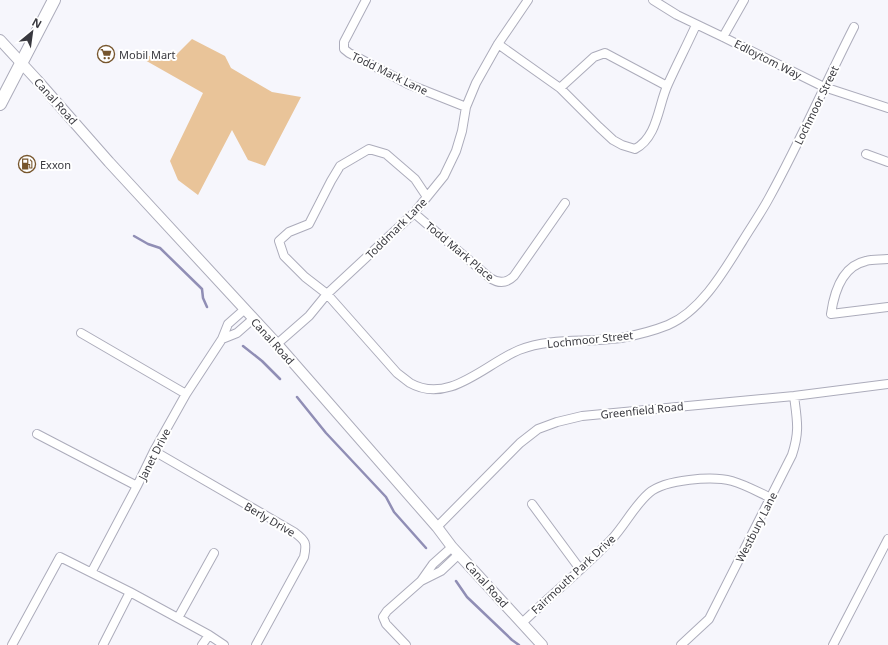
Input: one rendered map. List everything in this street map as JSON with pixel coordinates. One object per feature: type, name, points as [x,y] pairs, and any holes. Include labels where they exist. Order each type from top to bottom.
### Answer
[{"type":"main road","points":[[0,104],[54,0]]},
{"type":"street","name":"Todd Mark Lane","points":[[366,0],[344,42],[344,49],[348,53],[408,84],[466,108]]},
{"type":"street","points":[[528,0],[498,44],[560,88],[613,140],[622,145],[635,149],[644,143],[650,133],[660,110],[667,86],[696,25]]},
{"type":"street","name":"Edloytom Way","points":[[653,0],[678,16],[724,37],[824,87],[888,108]]},
{"type":"street","points":[[724,37],[744,0]]},
{"type":"street","name":"Lochmoor Street","points":[[327,294],[397,373],[411,383],[426,388],[457,386],[474,377],[493,363],[520,350],[549,342],[620,338],[647,332],[670,324],[688,312],[704,297],[724,271],[769,199],[806,127],[854,27]]},
{"type":"street","name":"Canal Road","points":[[0,40],[109,162],[277,344],[437,527],[456,551],[542,645]]},
{"type":"street","name":"Toddmark Lane","points":[[277,344],[309,316],[327,294],[414,213],[444,176],[456,151],[462,131],[466,108],[479,78],[498,44]]},
{"type":"street","points":[[560,88],[594,57],[605,53],[667,86]]},
{"type":"street","points":[[327,294],[305,277],[284,256],[279,241],[290,232],[309,224],[340,166],[369,149],[386,154],[415,179],[427,197]]},
{"type":"street","points":[[866,154],[888,162]]},
{"type":"street","name":"Todd Mark Place","points":[[414,213],[490,278],[495,281],[505,282],[514,276],[565,203]]},
{"type":"street","points":[[888,259],[866,261],[854,266],[846,272],[833,300],[832,314],[888,307]]},
{"type":"street","name":"Janet Drive","points":[[92,572],[154,451],[186,394],[222,339],[228,324],[245,309]]},
{"type":"street","points":[[222,339],[237,333],[253,319]]},
{"type":"street","points":[[81,334],[186,394]]},
{"type":"street","name":"Greenfield Road","points":[[437,527],[520,443],[538,429],[557,422],[582,416],[794,396],[888,384]]},
{"type":"street","name":"Westbury Lane","points":[[681,645],[709,619],[792,455],[797,440],[798,426],[794,396]]},
{"type":"street","points":[[37,434],[137,486]]},
{"type":"street","name":"Berly Drive","points":[[154,451],[294,532],[305,542],[304,557],[256,645]]},
{"type":"street","name":"Fairmouth Park Drive","points":[[522,622],[612,539],[640,502],[651,491],[665,485],[684,480],[711,479],[731,481],[771,498]]},
{"type":"street","points":[[532,504],[580,569]]},
{"type":"street","points":[[833,645],[888,539]]},
{"type":"street","points":[[421,581],[433,564],[456,551]]},
{"type":"street","points":[[406,645],[386,624],[383,617],[387,611],[421,581],[441,570],[456,551]]},
{"type":"street","points":[[178,618],[214,553]]},
{"type":"street","points":[[12,645],[60,557],[130,592],[209,635],[224,645]]},
{"type":"street","points":[[103,645],[130,592]]},
{"type":"street","points":[[202,645],[209,635]]},
{"type":"shaded area","points":[[192,39],[225,56],[231,68],[272,92],[301,97],[265,166],[248,160],[232,130],[198,195],[178,180],[170,161],[203,93],[143,59],[145,56],[175,56]]},
{"type":"waterway","points":[[134,236],[148,244],[160,248],[202,289],[203,298],[207,307]]},
{"type":"waterway","points":[[243,346],[262,361],[280,379]]},
{"type":"waterway","points":[[297,397],[326,433],[386,497],[394,512],[426,548]]},
{"type":"waterway","points":[[456,581],[467,597],[519,645]]},
{"type":"place","name":"Mobil Mart","points":[[106,54]]},
{"type":"place","name":"Exxon","points":[[27,164]]}]
